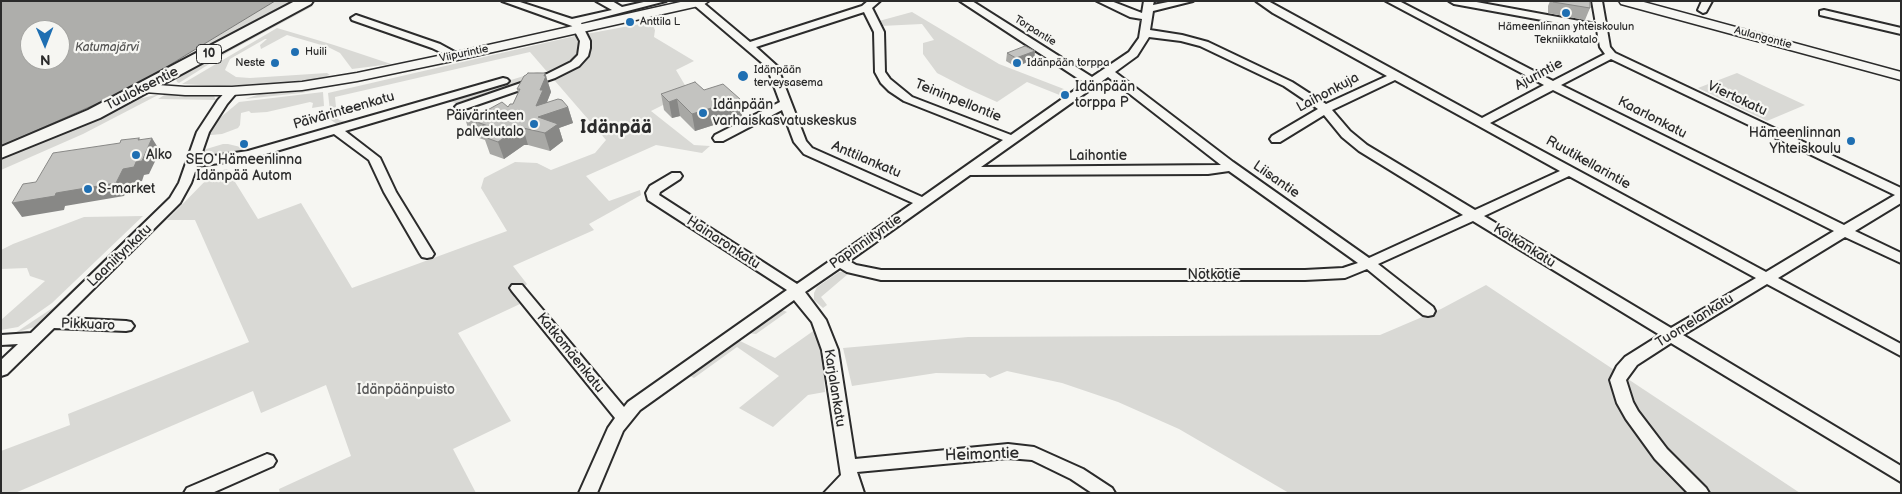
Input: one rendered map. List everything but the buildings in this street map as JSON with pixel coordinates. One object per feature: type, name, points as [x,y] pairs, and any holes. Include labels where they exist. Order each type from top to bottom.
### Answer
[{"type":"highway","name":"Tuuloksentie","points":[[1,153],[153,87],[306,1]]},
{"type":"main road","name":"Aulangontie","points":[[1625,1],[1901,76]]},
{"type":"main road","name":"Viipurintie","points":[[153,87],[232,91],[324,83],[457,56],[576,25],[700,2]]},
{"type":"street","points":[[507,1],[576,25],[619,10],[661,1]]},
{"type":"street","points":[[602,1],[611,4],[619,10]]},
{"type":"street","name":"Torpantie","points":[[965,1],[1092,82]]},
{"type":"street","points":[[1102,1],[1134,15],[1148,8],[1188,1]]},
{"type":"street","name":"Ruutikellarintie","points":[[1261,1],[1395,76],[1901,351]]},
{"type":"street","name":"Kaarlonkatu","points":[[1391,1],[1552,85],[1901,259]]},
{"type":"street","points":[[1454,1],[1601,28]]},
{"type":"street","points":[[1597,1],[1605,47],[1611,55]]},
{"type":"street","points":[[1826,1],[1823,16],[1901,30]]},
{"type":"street","name":"Anttilankatu","points":[[700,2],[772,66],[801,144],[808,151],[922,202]]},
{"type":"street","points":[[749,46],[871,4]]},
{"type":"street","name":"Teininpellontie","points":[[871,4],[879,32],[880,72],[893,89],[908,98],[1011,139]]},
{"type":"street","name":"Papinniityntie","points":[[588,493],[609,443],[623,417],[640,402],[1138,49],[1146,32],[1148,8]]},
{"type":"street","points":[[356,18],[436,46],[457,56]]},
{"type":"street","points":[[462,107],[551,76],[575,64],[583,56],[586,48],[576,25]]},
{"type":"street","name":"Kotkankatu","points":[[1146,32],[1204,44],[1288,84],[1326,108],[1346,134],[1363,148],[1901,475]]},
{"type":"street","name":"Ajurintie","points":[[1481,123],[1611,55]]},
{"type":"street","name":"Viertokatu","points":[[1611,55],[1901,195]]},
{"type":"street","name":"Liisantie","points":[[1108,72],[1229,165],[1370,264],[1428,311]]},
{"type":"street","name":"Laihonkuja","points":[[1276,139],[1326,108],[1395,76]]},
{"type":"street","name":"Päivärinteenkatu","points":[[192,163],[249,155],[503,81]]},
{"type":"street","name":"Laaniitynkatu","points":[[1,370],[175,200],[185,183],[199,140],[232,91]]},
{"type":"street","points":[[719,138],[785,104]]},
{"type":"street","points":[[335,129],[374,158],[390,192],[427,254]]},
{"type":"street","name":"Laihontie","points":[[966,171],[1200,170],[1223,169],[1229,165]]},
{"type":"street","name":"Notkotie","points":[[838,262],[852,269],[880,275],[1305,275],[1345,272],[1370,264],[1570,171]]},
{"type":"street","name":"Hainaronkatu","points":[[676,176],[652,193],[654,197],[797,290]]},
{"type":"street","name":"Tuomelankatu","points":[[1700,493],[1643,433],[1625,402],[1618,380],[1623,370],[1631,361],[1670,336],[1901,195]]},
{"type":"street","name":"Katkomäenkatu","points":[[517,288],[623,417]]},
{"type":"street","name":"Karjalankatu","points":[[797,290],[801,299],[819,320],[830,350],[844,448],[851,479]]},
{"type":"street","name":"Pikkuaro","points":[[50,323],[126,326]]},
{"type":"street","points":[[1,340],[34,338]]},
{"type":"street","name":"Heimontie","points":[[851,479],[1008,451],[1034,454],[1077,474],[1106,493]]},
{"type":"street","points":[[193,493],[267,461]]},
{"type":"street","points":[[833,493],[851,479]]},
{"type":"green space","points":[[275,1],[294,1],[165,71],[158,72]]},
{"type":"green space","points":[[308,4],[313,6],[230,51],[179,83],[177,82],[176,79],[179,76]]},
{"type":"green space","points":[[912,12],[999,64],[1069,91],[1062,96],[1027,82],[997,102],[966,88],[937,73],[923,54],[923,43],[934,40],[922,24],[881,26],[879,21]]},
{"type":"green space","name":"Idänpäänpuisto","points":[[651,22],[655,30],[654,37],[694,61],[676,70],[689,92],[651,111],[694,145],[710,146],[702,153],[656,145],[586,176],[609,201],[640,190],[641,195],[589,224],[594,230],[513,266],[527,284],[514,297],[520,304],[458,333],[511,421],[453,449],[476,493],[280,493],[279,489],[351,456],[326,385],[261,413],[253,391],[15,493],[1,493],[1,451],[70,425],[68,414],[249,342],[195,220],[167,220],[214,172],[227,169],[258,219],[301,203],[352,288],[507,231],[481,188],[484,178],[515,162],[537,163],[551,170],[595,153],[606,140],[530,52],[335,97],[337,117],[339,120],[348,122],[338,125],[331,120],[328,93],[575,36]]},
{"type":"green space","points":[[277,28],[391,64],[352,69],[340,53],[328,47],[287,35],[261,49],[260,45],[267,39],[265,39],[230,59],[225,70],[236,77],[250,78],[327,73],[330,75],[313,80],[283,84],[218,86],[182,84]]},
{"type":"green space","points":[[537,72],[545,73],[547,76],[460,105],[450,101],[452,98]]},
{"type":"green space","points":[[1737,73],[1805,105],[1767,121],[1698,88]]},
{"type":"green space","points":[[354,82],[301,93],[245,99],[260,94]]},
{"type":"green space","points":[[323,92],[324,106],[312,108],[313,103],[310,102],[267,112],[251,113],[249,111],[241,113],[238,128],[222,134],[208,134],[215,122],[239,102]]},
{"type":"green space","points":[[160,94],[83,134],[1,170],[1,158],[138,99]]},
{"type":"green space","points":[[166,94],[209,95],[214,96],[216,100],[158,99]]},
{"type":"green space","points":[[223,144],[253,150],[207,158],[203,155],[203,150]]},
{"type":"green space","points":[[161,205],[164,205],[50,317],[34,327],[15,333],[54,307]]},
{"type":"green space","points":[[143,216],[52,303],[18,327],[1,330],[1,320],[45,281],[30,276],[27,268],[1,269],[1,250],[84,217]]},
{"type":"green space","points":[[839,272],[848,274],[821,297],[827,305],[823,308],[814,300],[814,293],[817,287]]},
{"type":"green space","points":[[1486,285],[1800,493],[1289,493],[1179,429],[1118,402],[1062,383],[1007,371],[990,378],[985,374],[936,373],[852,386],[843,348],[968,337],[1380,335],[1441,309]]},
{"type":"green space","points":[[780,309],[787,312],[756,334],[747,333]]},
{"type":"green space","points":[[816,329],[822,347],[825,392],[808,395],[773,427],[739,408],[779,376],[737,347],[694,378],[688,375],[738,340],[775,358]]},
{"type":"water","name":"Katumajärvi","points":[[1,1],[275,1],[158,72],[112,97],[1,146]]},
{"type":"place","name":"Hämeenlinnan yhteiskoulun Tekniikkatalo","points":[[1566,13]]},
{"type":"place","name":"Anttila L","points":[[630,22]]},
{"type":"place","name":"Huili","points":[[295,52]]},
{"type":"place","name":"Neste","points":[[275,63]]},
{"type":"place","name":"Idänpään torppa","points":[[1017,63]]},
{"type":"place","name":"Idänpään terveysasema","points":[[743,76]]},
{"type":"place","name":"Idänpään torppa P","points":[[1065,95]]},
{"type":"place","name":"Idänpään varhaiskasvatuskeskus","points":[[703,113]]},
{"type":"place","name":"Päivärinteen palvelutalo","points":[[534,124]]},
{"type":"place","name":"Hämeenlinnan Yhteiskoulu","points":[[1851,141]]},
{"type":"place","name":"SEO Hämeenlinna Idänpää Autom","points":[[244,144]]},
{"type":"place","name":"Alko","points":[[136,155]]},
{"type":"place","name":"S-market","points":[[88,189]]},
{"type":"district","name":"Idänpää","points":[[616,128]]}]
